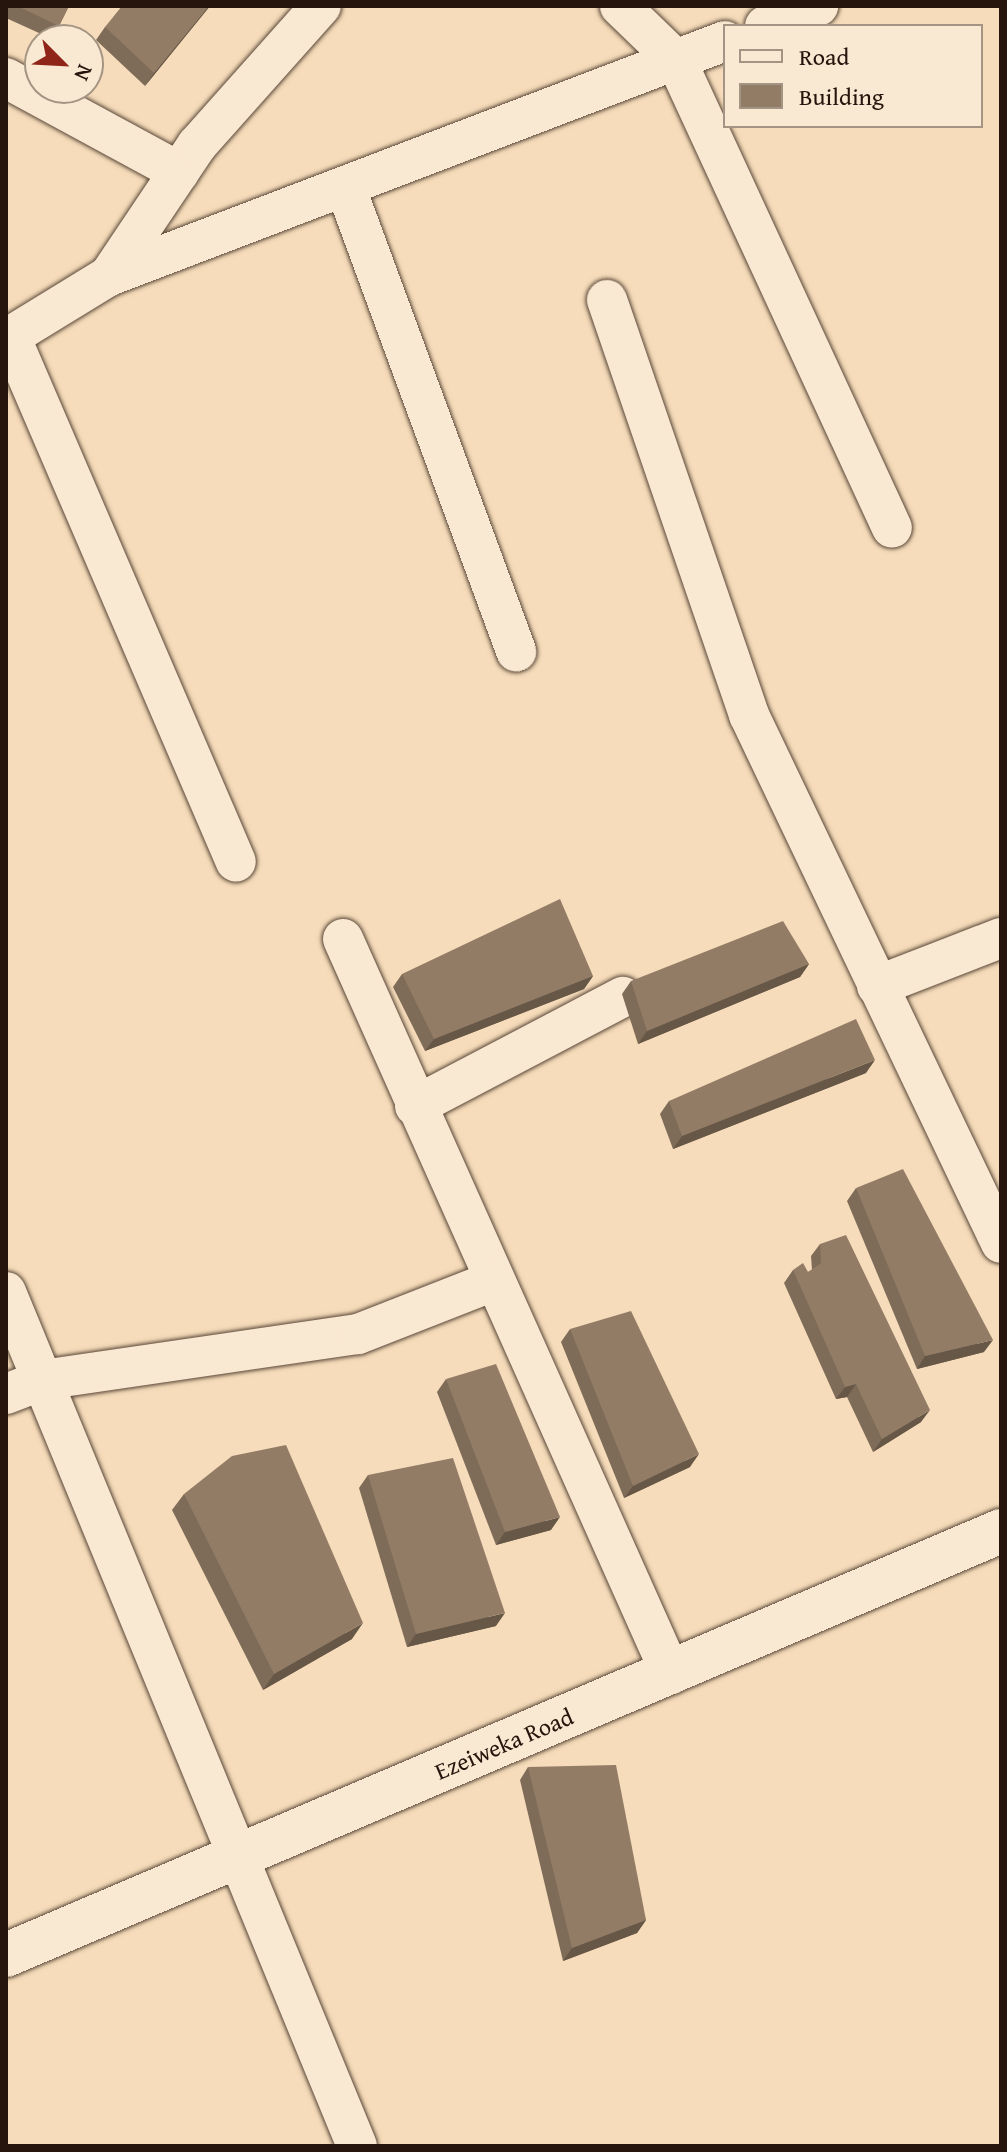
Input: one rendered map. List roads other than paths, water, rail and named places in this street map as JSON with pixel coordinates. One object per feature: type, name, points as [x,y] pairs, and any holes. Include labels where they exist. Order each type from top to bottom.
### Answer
[{"type":"main road","name":"Ezeiweka Road","points":[[6,1955],[1001,1531]]},
{"type":"street","points":[[109,276],[197,145],[321,6]]},
{"type":"street","points":[[620,6],[676,60],[892,528]]},
{"type":"street","points":[[770,24],[818,6]]},
{"type":"street","points":[[236,862],[8,338],[109,276],[723,42]]},
{"type":"street","points":[[6,78],[179,172]]},
{"type":"street","points":[[345,186],[516,652]]},
{"type":"street","points":[[607,300],[749,715],[1001,1243]]},
{"type":"street","points":[[877,986],[1001,938]]},
{"type":"street","points":[[343,939],[671,1674]]},
{"type":"street","points":[[415,1106],[623,997]]},
{"type":"street","points":[[24,1387],[358,1334],[493,1281]]},
{"type":"street","points":[[6,1292],[24,1387],[238,1855],[357,2146]]}]
